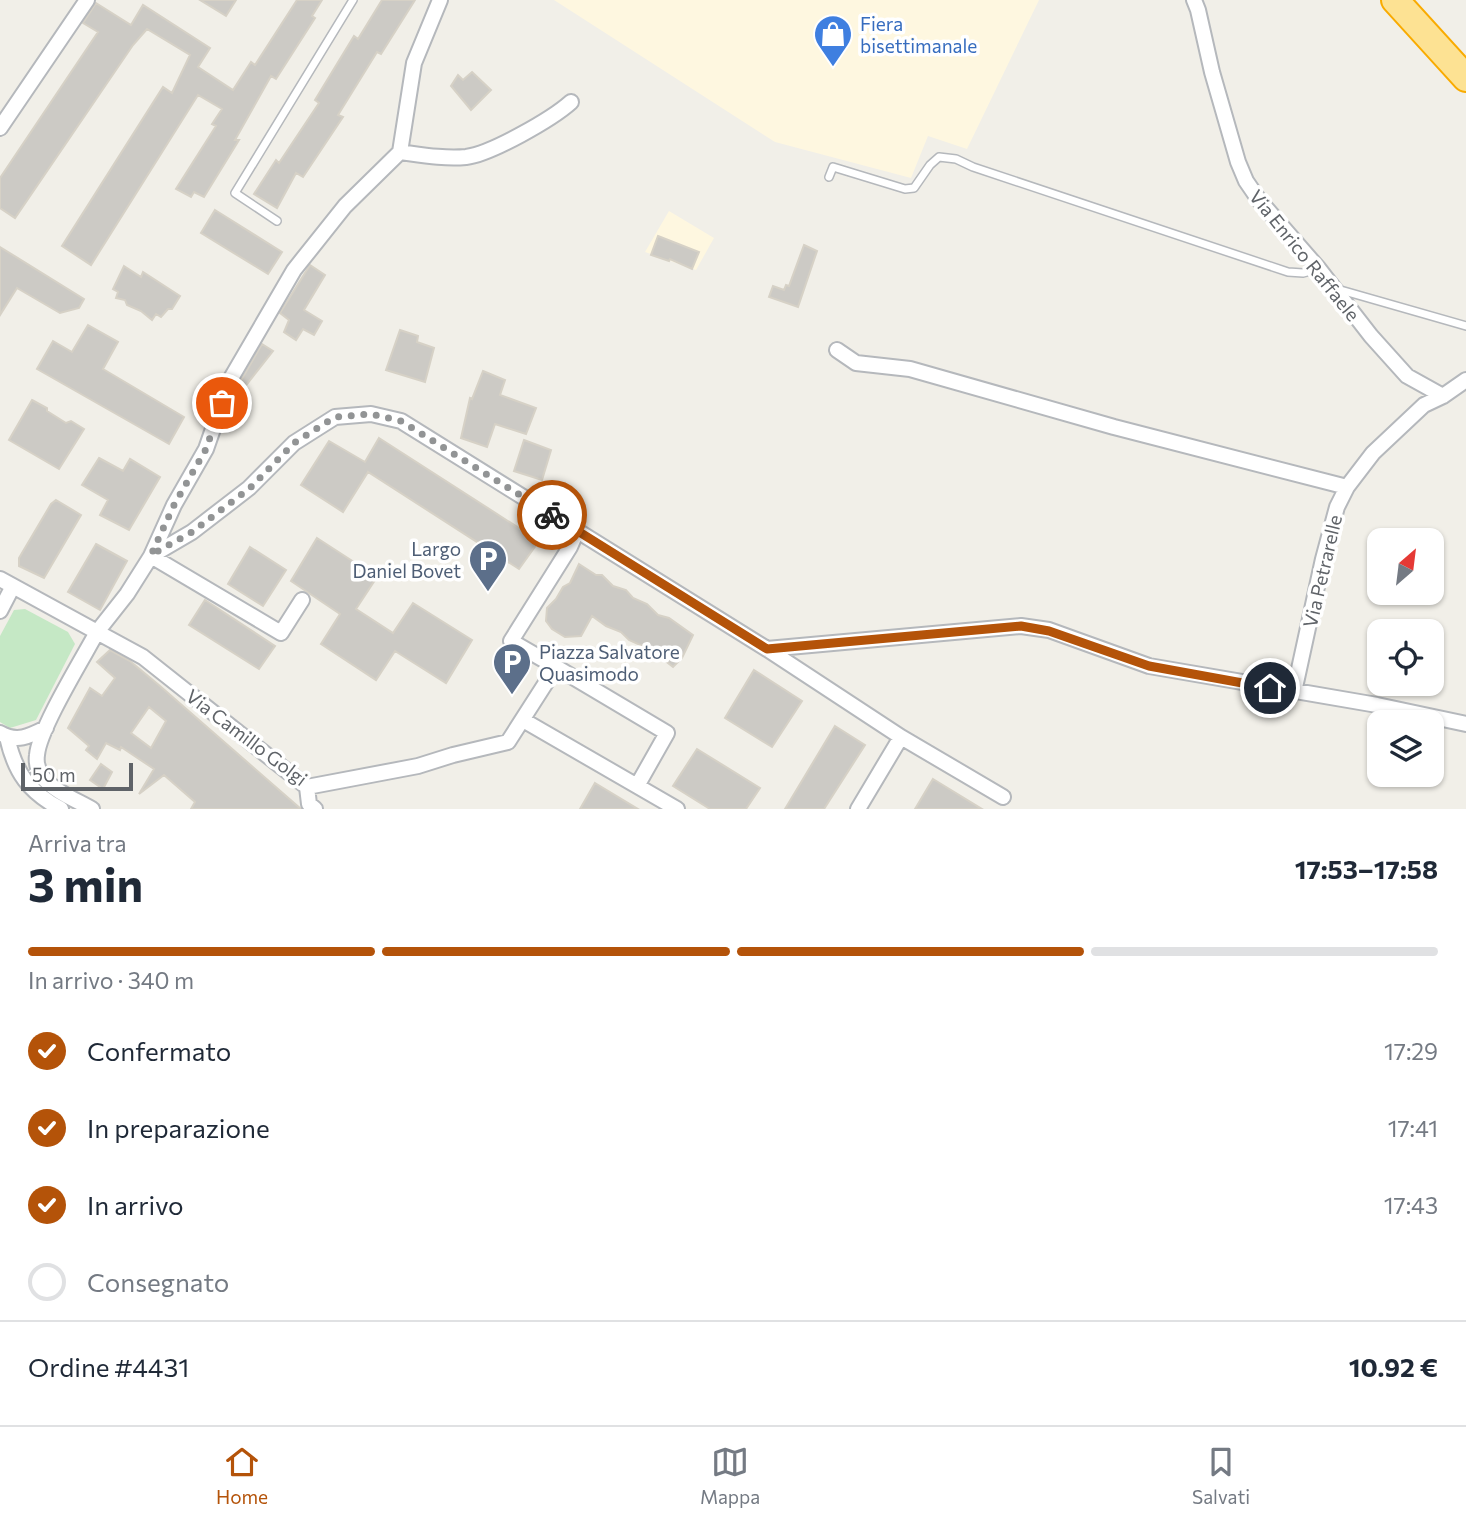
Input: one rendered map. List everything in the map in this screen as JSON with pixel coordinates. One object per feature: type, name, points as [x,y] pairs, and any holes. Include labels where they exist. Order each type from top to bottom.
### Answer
[{"type":"highway","points":[[1395,0],[1466,78]]},
{"type":"street","points":[[0,128],[87,0]]},
{"type":"street","points":[[92,809],[57,788],[43,776],[38,766],[37,754],[46,728],[97,632],[127,594],[151,555],[174,505],[206,449],[230,380],[294,270],[345,206],[400,152],[414,63],[440,0]]},
{"type":"street","name":"Via Enrico Raffaele","points":[[1194,0],[1212,72],[1246,181],[1406,376],[1443,396]]},
{"type":"street","points":[[400,152],[453,158],[470,157],[553,118],[571,102]]},
{"type":"street","points":[[837,350],[856,363],[923,373],[1114,427],[1347,487]]},
{"type":"street","name":"Via Petrarelle","points":[[1294,692],[1326,546],[1337,507],[1347,487],[1373,453],[1424,405],[1466,380]]},
{"type":"street","points":[[151,555],[192,532],[250,488],[294,443],[335,417],[371,414],[401,421],[767,649],[901,737],[1003,797]]},
{"type":"street","points":[[577,530],[570,547],[511,640],[667,733],[638,786]]},
{"type":"street","points":[[151,555],[281,634],[302,600]]},
{"type":"street","points":[[0,611],[7,582]]},
{"type":"street","name":"Via Camillo Golgi","points":[[7,582],[144,657],[307,787],[418,766],[509,742],[556,667]]},
{"type":"street","points":[[767,649],[1021,626],[1049,631],[1149,666],[1377,705],[1466,724]]},
{"type":"street","points":[[523,720],[677,809]]},
{"type":"street","points":[[3,735],[25,739],[46,728]]},
{"type":"street","points":[[3,735],[30,789],[61,809]]},
{"type":"street","points":[[858,809],[901,737]]},
{"type":"street","points":[[307,787],[309,804],[314,809]]},
{"type":"lane","points":[[277,221],[235,193],[353,0]]},
{"type":"lane","points":[[829,177],[833,167],[905,189],[914,188],[939,157],[956,159],[1288,272],[1303,273],[1319,269]]},
{"type":"lane","points":[[1333,288],[1466,326]]},
{"type":"shaded area","name":"Fiera bisettimanale","points":[[554,0],[1039,0],[967,149],[928,136],[911,178],[775,142]]},
{"type":"shaded area","points":[[669,211],[714,238],[696,270],[645,252]]},
{"type":"green space","points":[[25,609],[68,632],[75,644],[36,720],[10,728],[0,722],[0,636],[14,610]]},
{"type":"building","points":[[200,0],[236,0],[226,16]]},
{"type":"building","points":[[297,0],[322,0],[312,16],[315,18],[276,79],[271,76],[235,140],[239,140],[204,197],[194,192],[191,197],[176,189],[216,126],[212,124],[222,109],[198,95],[91,265],[62,246],[163,87],[172,93],[190,55],[147,29],[133,45],[15,218],[0,208],[0,178],[98,32],[83,23],[96,3],[131,25],[143,5],[210,48],[198,67],[233,90],[251,62],[255,65]]},
{"type":"building","points":[[382,0],[415,0],[381,54],[377,52],[338,115],[343,117],[303,177],[296,173],[277,208],[254,194],[276,160],[279,163],[319,103],[315,100],[354,36],[358,39]]},
{"type":"building","points":[[472,72],[491,90],[471,110],[451,86],[458,75],[463,80]]},
{"type":"building","points":[[215,210],[282,252],[268,274],[201,233]]},
{"type":"building","points":[[658,236],[699,252],[692,269],[670,259],[669,261],[651,255]]},
{"type":"building","points":[[804,245],[817,251],[798,307],[769,297],[773,286],[784,290],[786,285],[789,286]]},
{"type":"building","points":[[0,247],[84,299],[79,308],[60,313],[17,288],[0,315]]},
{"type":"building","points":[[310,265],[325,275],[304,310],[322,321],[314,335],[303,329],[296,340],[284,332],[289,320],[280,313]]},
{"type":"building","points":[[124,266],[141,277],[143,272],[180,296],[172,309],[168,309],[161,317],[156,314],[152,320],[127,305],[125,300],[116,298],[118,292],[113,289]]},
{"type":"building","points":[[88,325],[118,342],[103,369],[184,417],[169,444],[37,369],[53,341],[72,352]]},
{"type":"building","points":[[400,330],[418,336],[417,342],[434,348],[425,382],[386,370]]},
{"type":"building","points":[[262,344],[273,351],[233,402],[239,384]]},
{"type":"building","points":[[483,371],[505,380],[500,395],[536,408],[526,434],[495,424],[487,447],[461,438],[470,398],[472,399]]},
{"type":"building","points":[[32,400],[66,423],[71,421],[84,429],[59,469],[9,440]]},
{"type":"building","points":[[379,438],[539,541],[519,569],[368,472],[343,512],[301,485],[329,441],[365,462]]},
{"type":"building","points":[[524,440],[551,450],[542,480],[514,471]]},
{"type":"building","points":[[99,458],[123,471],[130,459],[160,477],[129,530],[100,515],[108,500],[82,485]]},
{"type":"building","points":[[56,500],[81,515],[44,578],[19,566],[19,558]]},
{"type":"building","points":[[317,538],[377,577],[356,609],[393,633],[413,603],[472,640],[446,683],[395,651],[376,680],[321,644],[340,614],[291,581]]},
{"type":"building","points":[[96,544],[127,561],[100,610],[68,592]]},
{"type":"building","points":[[250,547],[286,570],[263,606],[228,584]]},
{"type":"building","points":[[579,564],[596,575],[602,575],[613,586],[626,590],[658,615],[669,618],[693,635],[682,658],[673,667],[664,660],[656,659],[649,649],[629,640],[621,632],[592,616],[581,636],[565,637],[552,629],[546,621],[547,608],[563,587],[570,583]]},
{"type":"building","points":[[205,600],[275,646],[259,669],[189,625]]},
{"type":"building","points":[[110,650],[130,661],[301,809],[191,809],[195,802],[164,775],[139,794],[154,769],[121,747],[120,750],[106,743],[97,759],[86,750],[89,746],[68,728],[90,688],[102,696],[115,678],[97,662]],"holes":[[[149,707],[166,721],[151,748],[131,733]]]},
{"type":"building","points":[[754,670],[802,701],[772,747],[725,718]]},
{"type":"building","points":[[835,726],[865,745],[824,809],[785,809]]},
{"type":"building","points":[[697,749],[760,788],[746,809],[710,809],[673,786]]},
{"type":"building","points":[[101,764],[112,772],[103,789],[90,780]]},
{"type":"building","points":[[933,779],[982,809],[915,809]]},
{"type":"building","points":[[595,783],[638,809],[580,809]]},
{"type":"way so far","points":[[222,403],[206,449],[174,505],[151,555],[192,532],[250,488],[294,443],[335,417],[371,414],[401,421],[552,515]]},
{"type":"place","name":"Fiera bisettimanale","points":[[833,68]]},
{"type":"place","name":"Largo Daniel Bovet","points":[[488,593]]},
{"type":"place","name":"Piazza Salvatore Quasimodo","points":[[512,696]]},
{"type":"route","points":[[552,515],[767,649],[1021,626],[1049,631],[1149,666],[1270,688]]}]
